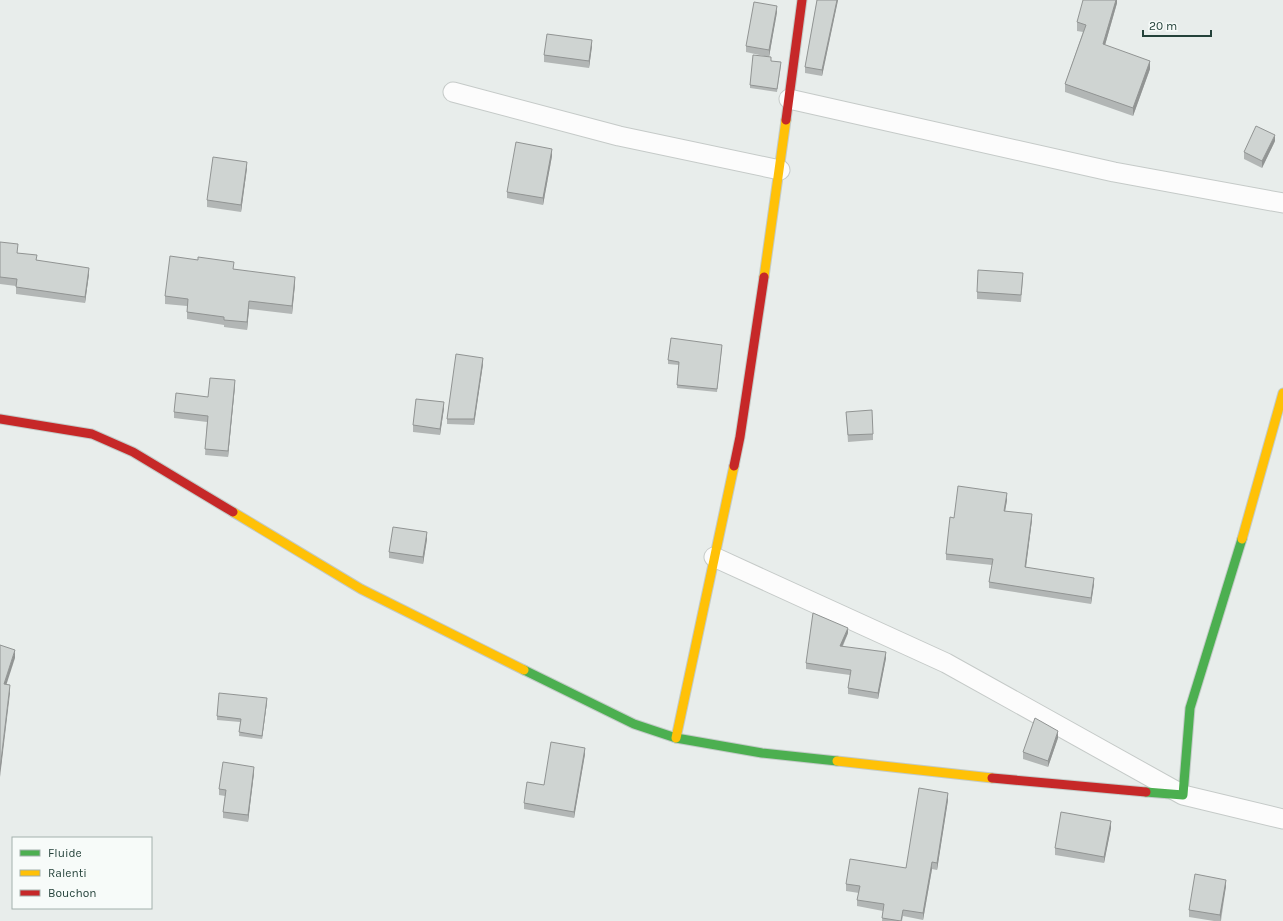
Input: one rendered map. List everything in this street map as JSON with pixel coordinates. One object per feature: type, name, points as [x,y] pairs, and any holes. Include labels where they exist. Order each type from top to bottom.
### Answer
[{"type":"street","points":[[676,738],[740,436],[780,170],[802,0]]},
{"type":"street","points":[[453,92],[619,136],[780,170]]},
{"type":"street","points":[[789,99],[1114,172],[1283,203]]},
{"type":"street","points":[[1183,795],[1190,708],[1245,528],[1283,393]]},
{"type":"street","points":[[0,419],[92,434],[133,452],[361,589],[634,724],[676,738],[762,753],[966,776],[1183,795],[1283,819]]},
{"type":"street","points":[[714,557],[946,663],[1183,795]]},
{"type":"building","points":[[817,0],[837,0],[822,70],[805,67]]},
{"type":"building","points":[[1083,0],[1116,0],[1103,44],[1150,61],[1133,108],[1065,84],[1086,25],[1077,22]]},
{"type":"building","points":[[754,2],[777,6],[769,50],[746,46]]},
{"type":"building","points":[[547,34],[592,40],[589,61],[544,55]]},
{"type":"building","points":[[753,55],[771,57],[771,61],[781,62],[777,89],[750,85]]},
{"type":"building","points":[[1256,126],[1275,135],[1262,161],[1244,152]]},
{"type":"building","points":[[516,142],[552,149],[543,198],[507,192]]},
{"type":"building","points":[[213,157],[247,162],[241,205],[207,200]]},
{"type":"building","points":[[0,242],[18,244],[17,253],[37,255],[36,260],[89,268],[85,297],[16,287],[17,279],[0,277]]},
{"type":"building","points":[[170,256],[198,260],[198,257],[234,262],[233,269],[295,277],[292,306],[249,301],[247,322],[224,320],[224,317],[187,312],[188,299],[165,296]]},
{"type":"building","points":[[978,270],[1023,273],[1021,295],[977,292]]},
{"type":"building","points":[[671,338],[722,345],[717,389],[677,385],[679,362],[668,360]]},
{"type":"building","points":[[456,354],[483,358],[474,419],[447,419]]},
{"type":"building","points":[[210,378],[235,380],[228,451],[205,449],[208,416],[174,412],[176,393],[208,397]]},
{"type":"building","points":[[416,399],[444,402],[440,429],[413,425]]},
{"type":"building","points":[[872,410],[873,434],[848,435],[846,412]]},
{"type":"building","points":[[958,486],[1007,493],[1004,511],[1032,514],[1025,567],[1094,578],[1091,598],[989,582],[993,559],[946,554],[950,517],[954,518]]},
{"type":"building","points":[[393,527],[427,532],[423,557],[389,552]]},
{"type":"building","points":[[813,613],[848,628],[840,646],[886,652],[878,693],[848,688],[851,670],[806,663]]},
{"type":"building","points":[[0,645],[15,650],[4,684],[10,685],[0,769]]},
{"type":"building","points":[[219,693],[267,698],[262,736],[239,732],[241,719],[217,716]]},
{"type":"building","points":[[1035,718],[1058,731],[1048,761],[1023,752]]},
{"type":"building","points":[[551,742],[585,748],[574,812],[524,803],[527,782],[544,785]]},
{"type":"building","points":[[223,762],[254,767],[248,815],[223,812],[226,790],[219,789]]},
{"type":"building","points":[[919,788],[948,793],[937,863],[932,862],[923,913],[903,910],[901,921],[882,918],[884,904],[857,900],[860,886],[846,884],[850,859],[906,868]]},
{"type":"building","points":[[1061,812],[1111,821],[1104,857],[1055,848]]},
{"type":"building","points":[[1195,874],[1226,880],[1220,915],[1189,910]]},
{"type":"traffic: fast","points":[[1146,792],[1183,795],[1190,708],[1242,539]]},
{"type":"traffic: fast","points":[[524,670],[634,724],[676,738],[762,753],[837,761]]},
{"type":"traffic: slow","points":[[764,277],[786,120]]},
{"type":"traffic: slow","points":[[1242,539],[1283,393]]},
{"type":"traffic: slow","points":[[676,738],[734,466]]},
{"type":"traffic: slow","points":[[233,512],[361,589],[524,670]]},
{"type":"traffic: slow","points":[[837,761],[992,778]]},
{"type":"traffic: jam","points":[[786,120],[802,0]]},
{"type":"traffic: jam","points":[[734,466],[740,437],[764,277]]},
{"type":"traffic: jam","points":[[0,419],[92,434],[133,452],[233,512]]},
{"type":"traffic: jam","points":[[992,778],[1146,792]]}]
